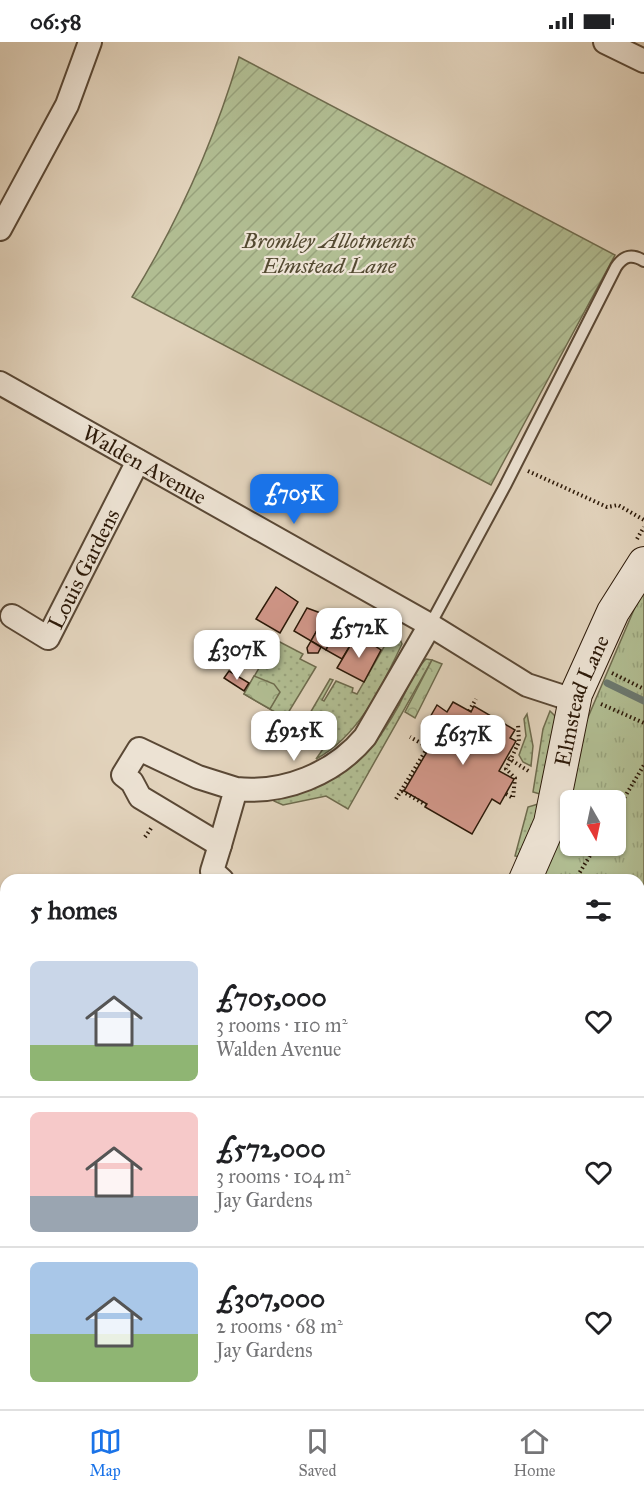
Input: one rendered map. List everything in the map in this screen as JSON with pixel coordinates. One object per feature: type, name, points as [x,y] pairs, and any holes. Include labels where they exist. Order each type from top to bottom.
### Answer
[{"type":"street","points":[[0,229],[67,105],[90,42]]},
{"type":"street","points":[[605,42],[644,62]]},
{"type":"street","name":"Walden Avenue","points":[[0,383],[430,625],[527,685],[575,697]]},
{"type":"street","name":"Louis Gardens","points":[[12,616],[48,638],[138,461]]},
{"type":"street","name":"Elmstead Lane","points":[[528,874],[550,823],[559,787],[575,697],[613,612],[644,563]]},
{"type":"street","points":[[220,845],[140,797],[132,782],[123,774],[132,744],[198,777],[236,789],[254,791],[303,780],[336,765],[353,752],[365,737],[430,625]]},
{"type":"street","points":[[216,874],[213,871],[236,789]]},
{"type":"lane","points":[[430,625],[516,466],[616,267],[621,260],[630,256],[636,256],[644,261]]},
{"type":"path","points":[[516,466],[607,507],[618,505],[644,520]]},
{"type":"path","points":[[589,662],[644,689]]},
{"type":"path","points":[[575,697],[644,723]]},
{"type":"path","points":[[468,711],[476,699]]},
{"type":"path","points":[[506,794],[513,798],[515,778],[506,769],[519,742],[518,724]]},
{"type":"path","points":[[410,737],[434,751]]},
{"type":"path","points":[[396,799],[428,747]]},
{"type":"path","points":[[509,759],[530,772]]},
{"type":"path","points":[[626,795],[644,765]]},
{"type":"path","points":[[402,791],[426,805]]},
{"type":"path","points":[[579,874],[590,856]]},
{"type":"green space","name":"Bromley Allotments Elmstead Lane","points":[[239,57],[615,255],[491,485],[132,297],[165,240],[193,180],[218,119]]},
{"type":"green space","points":[[644,586],[644,874],[543,874],[560,813],[560,856],[626,856],[626,790],[567,790],[586,722]]},
{"type":"green space","points":[[249,632],[267,642],[270,648],[276,640],[303,654],[300,659],[316,667],[285,718],[244,694],[263,661],[255,657],[248,666],[235,658]]},
{"type":"green space","points":[[392,633],[399,637],[402,644],[368,709],[345,737],[316,759],[333,735],[306,720],[330,679],[333,680],[322,700],[324,701],[336,681],[353,688],[352,692],[357,694]]},
{"type":"green space","points":[[426,659],[432,660],[348,809],[326,796],[283,805],[274,801],[274,798],[317,785],[334,777],[361,758],[386,728],[414,676]]},
{"type":"green space","points":[[432,660],[442,664],[415,718],[405,712]]},
{"type":"green space","points":[[254,676],[274,684],[280,692],[270,709],[244,694]]},
{"type":"green space","points":[[550,711],[558,719],[540,794],[533,792],[543,729]]},
{"type":"green space","points":[[527,714],[533,746],[531,766],[523,762],[519,755],[526,736],[524,719]]},
{"type":"green space","points":[[538,804],[546,805],[525,858],[515,856],[528,807]]},
{"type":"building","points":[[276,587],[298,602],[280,633],[256,619]]},
{"type":"building","points":[[307,608],[326,615],[311,641],[294,631]]},
{"type":"building","points":[[325,616],[338,626],[326,650],[311,641]]},
{"type":"building","points":[[338,626],[357,634],[342,659],[326,650]]},
{"type":"building","points":[[357,634],[381,650],[364,682],[337,668]]},
{"type":"building","points":[[311,641],[321,647],[318,653],[308,653],[307,648]]},
{"type":"building","points":[[229,671],[249,683],[244,691],[224,678]]},
{"type":"building","points":[[453,702],[471,712],[474,706],[515,730],[510,738],[516,741],[499,771],[514,779],[500,804],[492,799],[472,834],[425,807],[427,804],[404,791],[428,750],[434,751],[430,747],[440,734],[425,726],[437,705],[447,712]]},
{"type":"waterway","points":[[607,683],[644,701]]}]
